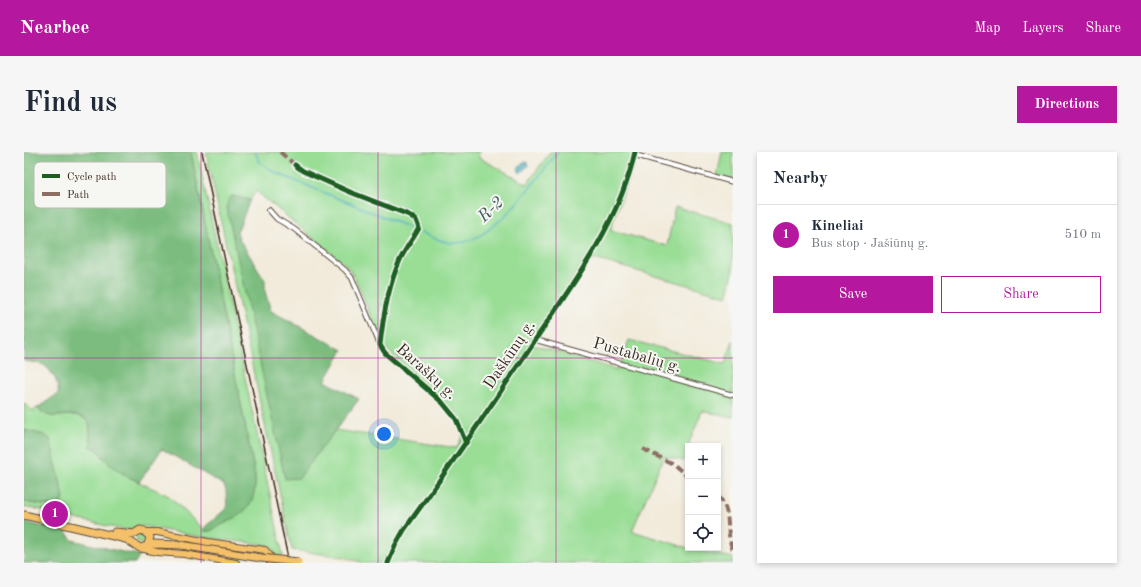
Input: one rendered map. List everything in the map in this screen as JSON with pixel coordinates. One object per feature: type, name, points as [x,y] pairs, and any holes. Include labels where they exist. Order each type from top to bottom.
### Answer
[{"type":"highway","points":[[24,511],[98,528],[134,534],[140,530],[148,538],[181,545],[301,563]]},
{"type":"highway","points":[[24,515],[121,538],[133,542],[140,548],[148,538]]},
{"type":"highway","points":[[133,542],[134,534]]},
{"type":"main road","points":[[148,538],[157,532],[208,542],[265,550],[271,556],[270,563]]},
{"type":"main road","points":[[140,548],[157,552],[184,554],[210,561],[236,563]]},
{"type":"street","points":[[635,154],[733,182]]},
{"type":"street","name":"Daškūnų g.","points":[[388,563],[404,530],[466,443],[536,340],[604,234],[617,206],[635,154]]},
{"type":"street","name":"Baraškų g.","points":[[295,165],[303,171],[350,192],[409,215],[418,223],[419,228],[400,260],[396,272],[387,302],[380,345],[385,353],[442,402],[456,419],[466,443]]},
{"type":"street","points":[[269,210],[277,219],[294,229],[346,270],[352,278],[380,345]]},
{"type":"street","name":"Pustabalių g.","points":[[536,340],[733,395]]},
{"type":"green space","points":[[24,152],[191,152],[255,475],[253,498],[249,505],[244,511],[230,521],[210,531],[204,531],[205,527],[227,508],[226,490],[224,485],[162,449],[139,482],[125,475],[109,463],[98,450],[91,447],[89,422],[85,418],[76,415],[51,416],[45,414],[37,408],[58,394],[58,386],[55,378],[44,365],[24,361]]},
{"type":"green space","points":[[191,152],[197,152],[283,556],[275,555],[273,549],[268,545],[201,537],[142,526],[125,530],[76,519],[49,511],[24,507],[24,502],[56,507],[50,439],[44,435],[24,430],[24,403],[33,411],[37,408],[45,414],[51,416],[71,415],[85,419],[89,422],[91,447],[96,448],[104,458],[126,476],[169,496],[205,531],[210,531],[237,516],[249,505],[253,497],[255,475]]},
{"type":"green space","points":[[206,152],[480,152],[478,157],[527,184],[550,152],[638,152],[610,230],[667,246],[675,207],[733,223],[733,273],[727,296],[587,257],[531,344],[618,370],[629,340],[725,364],[733,340],[733,417],[702,411],[689,443],[685,443],[684,461],[664,456],[632,531],[685,547],[685,551],[702,551],[733,558],[733,563],[392,563],[384,561],[384,563],[364,563],[344,557],[292,550]],"holes":[[[256,191],[347,266],[363,295],[383,346],[458,415],[464,432],[457,448],[335,430],[299,478],[228,201],[232,196],[250,200]]]},
{"type":"green space","points":[[722,152],[733,152],[733,180],[717,176]]},
{"type":"green space","points":[[232,196],[250,200],[237,232],[239,239],[265,280],[265,292],[271,311],[343,350],[325,381],[359,399],[299,478],[285,479],[227,209],[228,201]]},
{"type":"green space","points":[[24,430],[44,435],[50,439],[64,498],[61,504],[56,507],[24,502]]},
{"type":"green space","points":[[24,522],[66,532],[72,540],[140,555],[135,563],[24,563]]},
{"type":"green space","points":[[141,534],[146,539],[141,544],[136,539]]},
{"type":"water","points":[[523,162],[527,162],[528,166],[520,173],[518,169]]},
{"type":"waterway","name":"R-2","points":[[255,152],[260,162],[274,172],[413,229]]},
{"type":"waterway","name":"R-2","points":[[420,232],[452,243],[467,241],[482,234],[497,223],[525,194],[558,152]]},
{"type":"railway","points":[[202,152],[289,563]]},
{"type":"marked path","points":[[280,152],[295,165]]},
{"type":"marked path","points":[[643,449],[673,464],[685,474]]},
{"type":"marked path","points":[[721,500],[727,514],[730,542],[733,551]]},
{"type":"cycle path","points":[[388,563],[404,530],[564,298],[593,252],[618,204],[628,178],[635,152]]},
{"type":"cycle path","points":[[295,165],[303,171],[350,192],[409,215],[416,220],[419,228],[402,256],[392,280],[384,313],[380,345],[385,353],[442,402],[456,419],[466,443]]},
{"type":"place","name":"Kineliai","points":[[55,514]]}]
